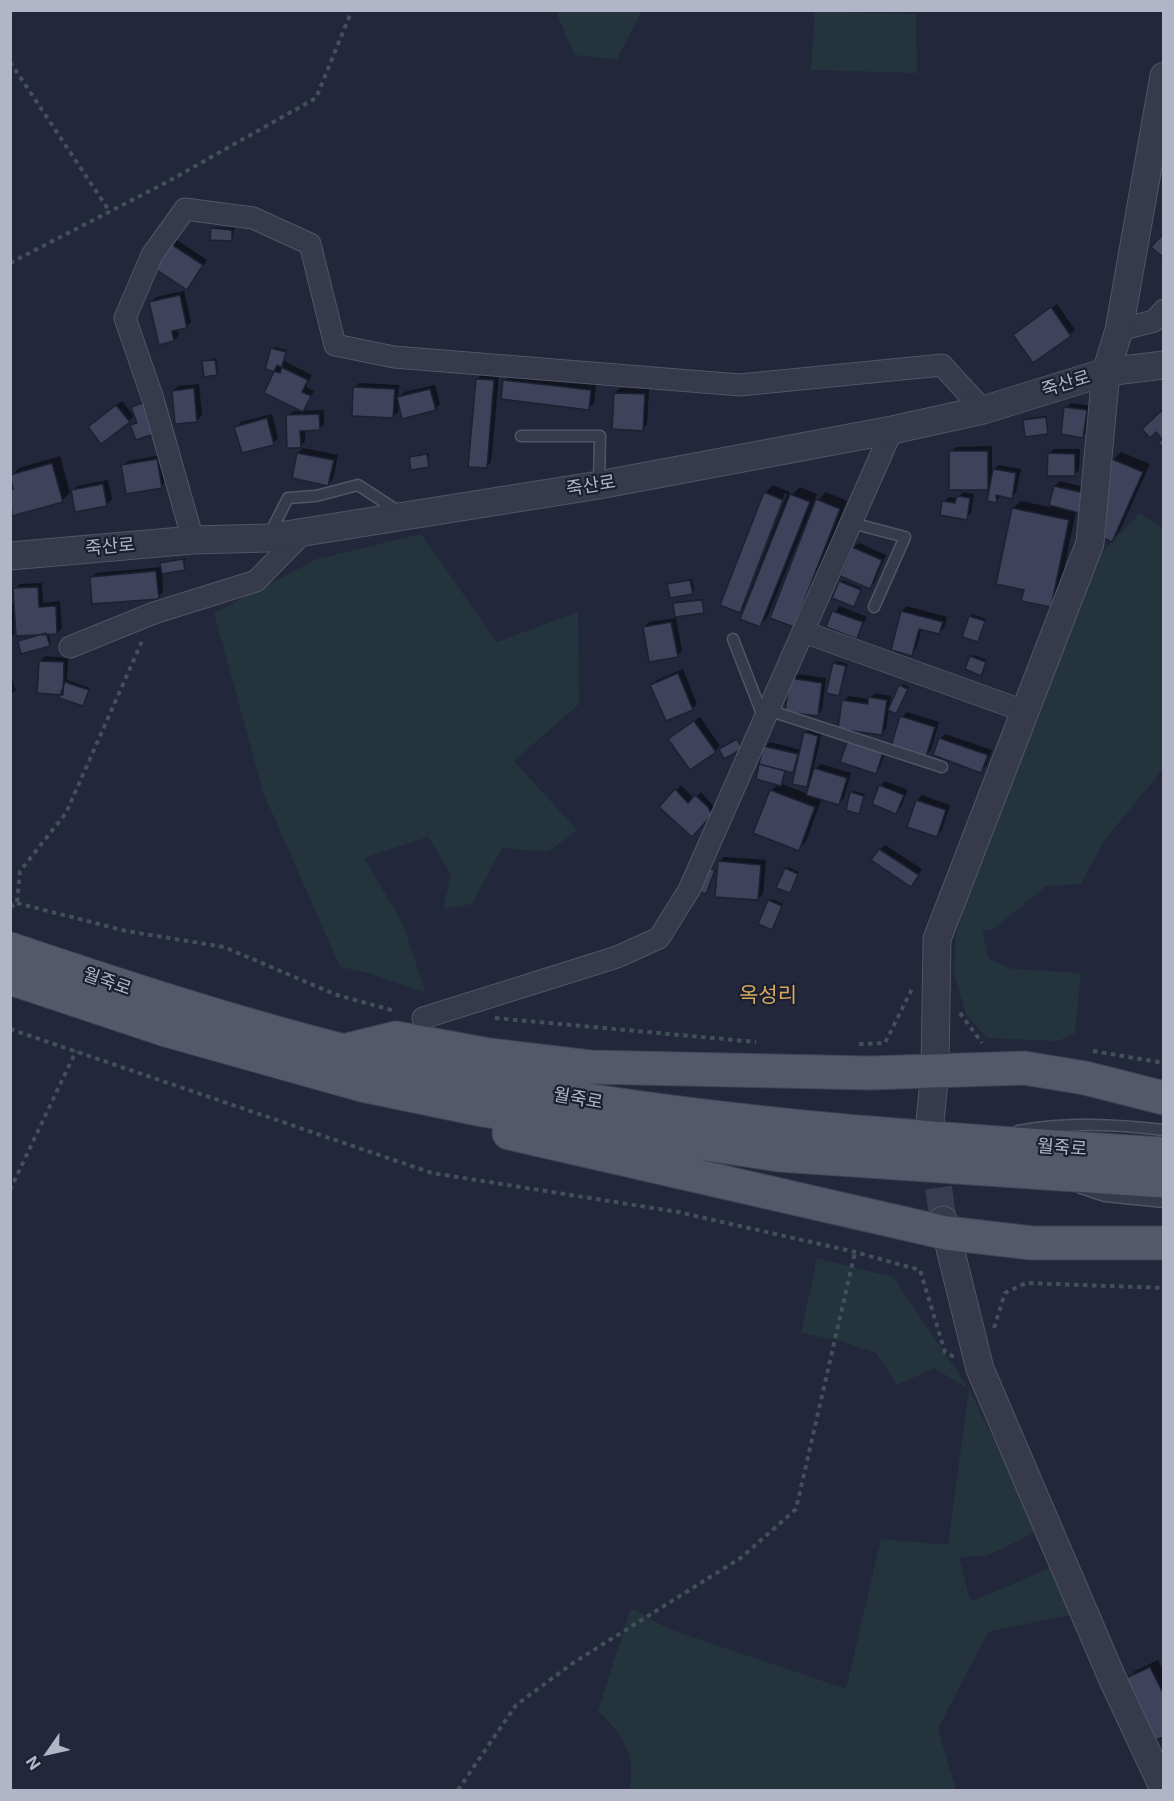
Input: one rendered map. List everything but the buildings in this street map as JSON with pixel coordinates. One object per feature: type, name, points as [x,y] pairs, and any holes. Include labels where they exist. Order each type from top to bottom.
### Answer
[{"type":"main road","name":"월죽로","points":[[10,949],[187,1009],[343,1052],[475,1081],[637,1109],[780,1126],[963,1142],[1164,1154]]},
{"type":"main road","name":"월죽로","points":[[10,978],[201,1040],[362,1084],[483,1110],[779,1155],[1164,1181]]},
{"type":"main road","points":[[343,1052],[396,1038],[489,1055],[590,1067],[846,1073],[1024,1068],[1085,1078],[1164,1098]]},
{"type":"main road","points":[[483,1110],[511,1135],[945,1227],[1032,1242],[1164,1243]]},
{"type":"street","points":[[930,1122],[935,1070],[937,939],[1090,543],[1106,372],[1119,330],[1164,76]]},
{"type":"street","points":[[193,540],[153,399],[125,318],[152,255],[185,208],[253,218],[310,244],[335,345],[394,357],[740,385],[942,365],[983,410]]},
{"type":"street","points":[[1119,330],[1154,321],[1164,310]]},
{"type":"street","name":"죽산로","points":[[10,556],[193,540],[267,538],[302,534],[599,485],[892,430],[983,410],[1106,372],[1164,365]]},
{"type":"street","points":[[423,1018],[618,957],[659,938],[689,890],[892,430]]},
{"type":"street","points":[[70,647],[154,613],[256,581],[302,534]]},
{"type":"street","points":[[804,632],[1024,711]]},
{"type":"street","points":[[945,1227],[980,1369],[1113,1680],[1160,1773]]},
{"type":"lane","points":[[520,436],[600,436],[599,485]]},
{"type":"lane","points":[[267,538],[288,498],[316,496],[358,485],[406,516]]},
{"type":"lane","points":[[852,523],[905,537],[874,607]]},
{"type":"lane","points":[[733,639],[766,715],[942,767]]},
{"type":"lane","points":[[963,1142],[1052,1125],[1116,1124],[1164,1130]]},
{"type":"lane","points":[[1035,1174],[1105,1196],[1164,1202]]},
{"type":"path","points":[[10,263],[110,212],[316,98],[352,10]]},
{"type":"path","points":[[10,62],[110,212]]},
{"type":"path","points":[[17,903],[20,872],[66,813],[154,613]]},
{"type":"path","points":[[10,907],[17,903],[126,931],[224,947],[337,995],[423,1018]]},
{"type":"path","points":[[850,1045],[885,1043],[917,978]]},
{"type":"path","points":[[958,1011],[984,1046]]},
{"type":"path","points":[[492,1017],[759,1042]]},
{"type":"path","points":[[10,1029],[432,1173],[678,1212],[855,1252],[920,1270],[945,1353],[980,1369],[1005,1293],[1026,1283],[1164,1288]]},
{"type":"path","points":[[1087,1050],[1164,1063]]},
{"type":"path","points":[[10,1190],[76,1051]]},
{"type":"path","points":[[458,1791],[516,1705],[573,1663],[742,1557],[796,1509],[855,1252]]},
{"type":"shaded area","points":[[556,11],[642,11],[617,59],[574,55]]},
{"type":"shaded area","points":[[815,11],[916,14],[917,73],[811,70]]},
{"type":"shaded area","points":[[1140,513],[1163,529],[1163,769],[1103,842],[1081,884],[1046,886],[994,929],[982,931],[989,959],[1013,969],[1081,973],[1075,1033],[1058,1041],[987,1038],[966,1014],[954,973],[956,936],[967,894],[999,816],[1066,635],[1103,551]]},
{"type":"shaded area","points":[[421,534],[497,642],[578,612],[579,704],[514,761],[577,830],[548,852],[502,848],[472,904],[443,909],[451,874],[428,837],[364,858],[402,922],[426,993],[365,972],[340,967],[263,792],[214,613],[317,559]]},
{"type":"shaded area","points":[[817,1258],[893,1277],[969,1389],[934,1368],[897,1385],[876,1353],[841,1341],[801,1333]]},
{"type":"shaded area","points":[[969,1389],[1038,1531],[987,1556],[959,1557],[969,1597],[973,1601],[1055,1566],[1074,1614],[988,1632],[938,1729],[956,1790],[629,1790],[631,1766],[626,1746],[615,1729],[598,1711],[631,1608],[669,1629],[846,1689],[881,1539],[948,1545]]},
{"type":"tunnel","points":[[933,1147],[943,1220]]},
{"type":"district","name":"옥성리","points":[[768,996]]}]
